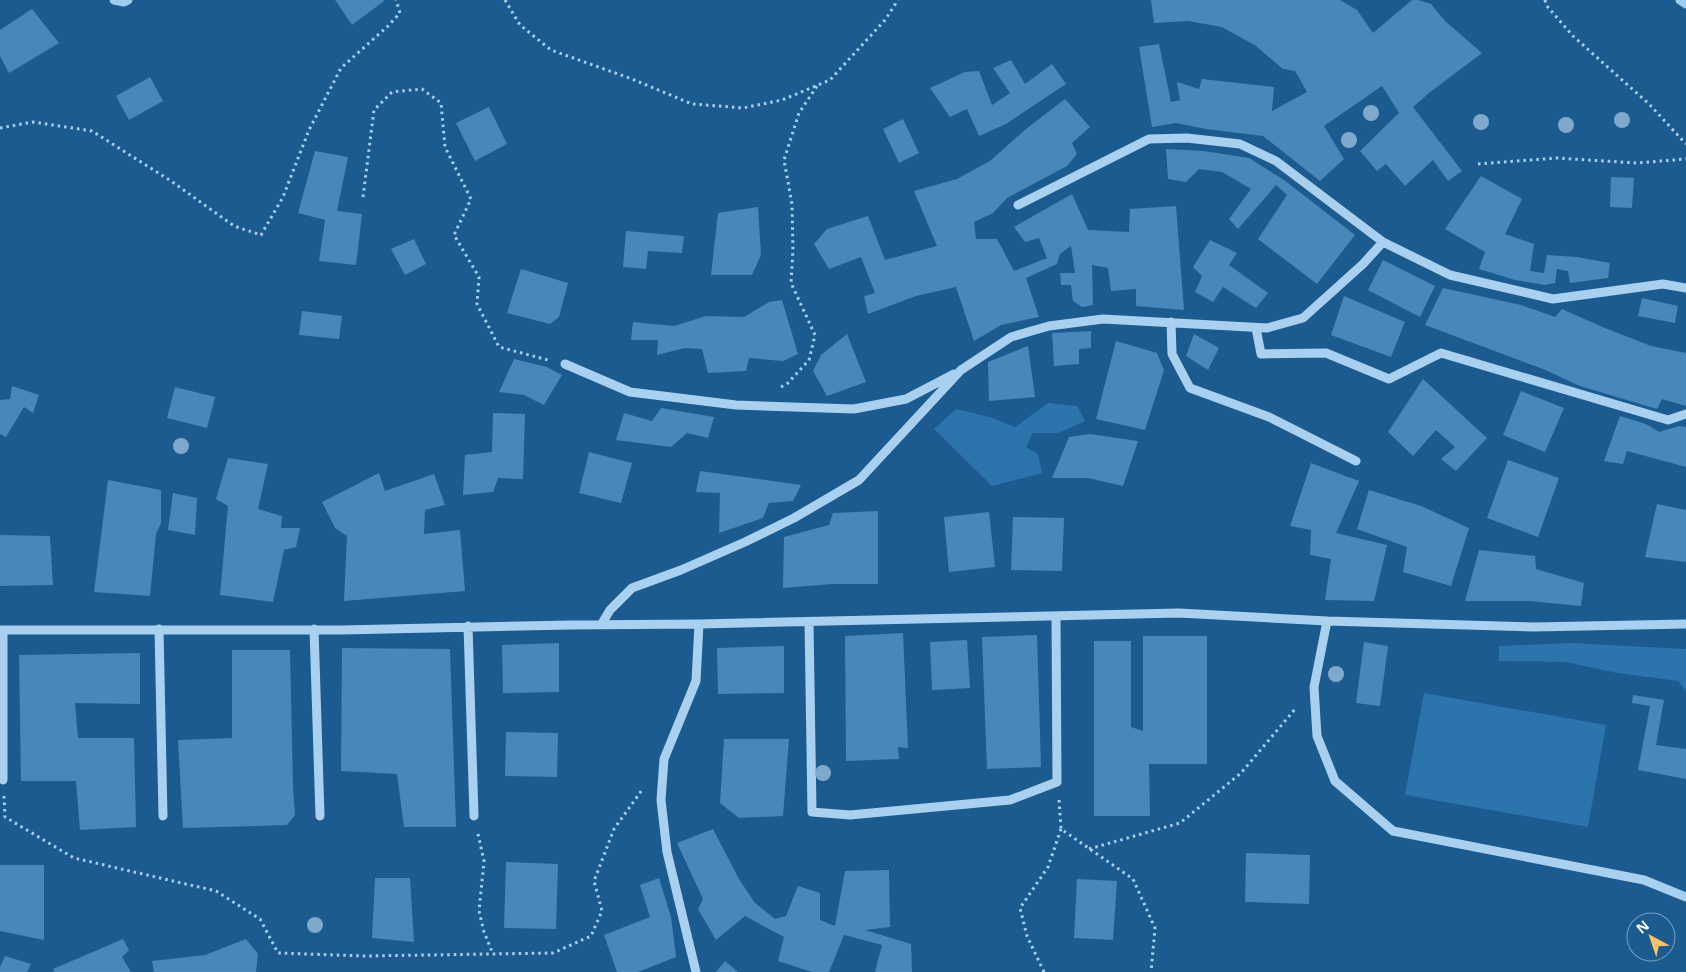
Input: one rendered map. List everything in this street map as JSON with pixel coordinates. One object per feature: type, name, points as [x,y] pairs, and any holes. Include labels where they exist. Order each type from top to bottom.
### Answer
[{"type":"street","points":[[1018,205],[1148,139],[1187,138],[1240,144],[1276,162],[1383,242],[1450,275],[1553,299],[1663,284],[1686,288]]},
{"type":"street","points":[[565,364],[630,392],[753,405],[854,409],[906,399],[961,370],[1011,337],[1049,326],[1103,319],[1267,328],[1303,318],[1383,242]]},
{"type":"street","points":[[1171,322],[1172,354],[1190,388],[1269,417],[1356,461]]},
{"type":"street","points":[[1256,328],[1261,354],[1326,353],[1390,379],[1442,353],[1668,420],[1686,414]]},
{"type":"street","points":[[601,625],[610,610],[632,588],[681,570],[745,542],[794,518],[859,480],[961,370]]},
{"type":"street","points":[[3,780],[2,630],[314,629],[699,624],[1179,613],[1327,621],[1534,627],[1686,624]]},
{"type":"street","points":[[809,622],[812,812],[850,815],[1010,800],[1057,782],[1056,616]]},
{"type":"street","points":[[1327,621],[1314,687],[1317,736],[1335,781],[1393,832],[1644,880],[1686,897]]},
{"type":"street","points":[[696,972],[667,852],[662,800],[664,759],[696,681],[699,624]]},
{"type":"street","points":[[468,626],[474,816]]},
{"type":"street","points":[[159,629],[163,816]]},
{"type":"street","points":[[314,629],[320,816]]},
{"type":"path","points":[[0,128],[33,122],[92,132],[171,180],[234,226],[261,235],[282,197],[309,130],[342,68],[400,13],[396,0]]},
{"type":"path","points":[[505,0],[520,25],[551,50],[632,79],[692,104],[743,108],[782,100],[830,80],[885,20],[898,0]]},
{"type":"path","points":[[1545,0],[1546,5],[1573,36],[1649,104],[1686,144]]},
{"type":"path","points":[[753,405],[788,383],[810,360],[815,335],[791,283],[794,250],[792,204],[784,160],[799,113],[817,85]]},
{"type":"path","points":[[363,197],[374,110],[392,92],[422,89],[441,103],[445,147],[471,199],[454,235],[479,277],[477,304],[499,347],[565,364]]},
{"type":"path","points":[[1478,164],[1557,158],[1636,163],[1686,159]]},
{"type":"path","points":[[1089,849],[1180,822],[1240,773],[1314,687]]},
{"type":"path","points":[[0,815],[74,858],[216,891],[260,919],[278,953],[364,956],[553,953],[591,936],[602,910],[594,881],[614,829],[664,759]]},
{"type":"path","points":[[3,780],[5,817]]},
{"type":"path","points":[[1044,972],[1027,936],[1020,908],[1048,866],[1061,829],[1057,782]]},
{"type":"path","points":[[474,816],[484,861],[479,911],[484,932],[493,954]]},
{"type":"path","points":[[1061,829],[1133,879],[1155,928],[1151,972]]},
{"type":"shaded area","points":[[1048,403],[1077,406],[1085,421],[1058,433],[1033,433],[1026,447],[1038,454],[1042,473],[992,486],[934,429],[956,409],[990,417],[1015,427]]},
{"type":"shaded area","points":[[1571,643],[1686,649],[1686,691],[1678,681],[1617,673],[1566,662],[1499,661],[1499,646]]},
{"type":"shaded area","points":[[1424,693],[1606,725],[1588,827],[1405,795]]},
{"type":"building","points":[[335,0],[383,0],[384,1],[352,25]]},
{"type":"building","points":[[1151,0],[1340,0],[1357,10],[1373,33],[1412,0],[1431,4],[1445,21],[1482,53],[1413,107],[1462,171],[1448,181],[1433,160],[1405,186],[1386,164],[1377,171],[1360,151],[1399,113],[1382,86],[1324,126],[1344,159],[1320,181],[1263,136],[1206,129],[1176,123],[1152,127],[1139,47],[1159,44],[1171,102],[1180,100],[1177,82],[1199,89],[1202,79],[1274,87],[1272,111],[1307,92],[1295,71],[1283,69],[1256,46],[1222,27],[1188,21],[1154,23]]},
{"type":"building","points":[[32,9],[59,43],[9,73],[0,56],[0,30]]},
{"type":"building","points":[[1011,60],[1025,84],[1052,64],[1066,84],[1006,124],[979,136],[967,109],[950,117],[930,88],[965,72],[979,71],[992,105],[1010,93],[993,68]]},
{"type":"building","points":[[150,77],[163,101],[129,120],[116,96]]},
{"type":"building","points":[[1065,99],[1090,127],[1072,143],[1077,154],[1067,166],[1007,198],[993,213],[974,222],[976,239],[997,239],[1014,271],[1047,258],[1039,238],[1025,242],[1014,227],[1072,194],[1088,230],[1129,232],[1130,209],[1176,206],[1184,310],[1136,306],[1136,289],[1111,291],[1108,268],[1092,265],[1093,305],[1082,307],[1073,301],[1071,285],[1061,285],[1060,273],[1075,273],[1071,246],[1060,254],[1057,264],[1026,278],[1039,317],[1001,325],[974,341],[956,287],[916,296],[868,314],[864,296],[875,293],[861,257],[829,269],[814,244],[827,229],[868,216],[885,260],[937,246],[914,191],[957,179],[990,161],[1026,129]]},
{"type":"building","points":[[489,107],[507,144],[475,161],[456,123]]},
{"type":"building","points":[[903,119],[919,153],[899,163],[883,129]]},
{"type":"building","points":[[1166,149],[1204,151],[1249,158],[1284,180],[1355,235],[1317,284],[1258,239],[1287,195],[1276,185],[1238,229],[1229,219],[1251,189],[1222,172],[1199,169],[1186,182],[1168,179]]},
{"type":"building","points":[[315,151],[348,157],[337,211],[362,214],[356,265],[319,261],[325,220],[298,213]]},
{"type":"building","points":[[1481,176],[1522,199],[1505,234],[1534,244],[1530,271],[1544,273],[1547,255],[1577,257],[1610,263],[1608,278],[1570,283],[1568,271],[1557,269],[1555,283],[1545,285],[1515,280],[1479,269],[1485,252],[1445,229]]},
{"type":"building","points":[[1611,177],[1634,178],[1632,208],[1610,207]]},
{"type":"building","points":[[758,207],[761,255],[752,275],[711,275],[718,213]]},
{"type":"building","points":[[626,231],[684,236],[682,253],[648,251],[646,269],[623,267]]},
{"type":"building","points":[[414,239],[426,264],[405,275],[391,249]]},
{"type":"building","points":[[1210,240],[1237,253],[1229,265],[1268,293],[1256,308],[1223,287],[1213,302],[1195,292],[1202,276],[1193,267]]},
{"type":"building","points":[[1383,260],[1435,286],[1420,317],[1368,290]]},
{"type":"building","points":[[521,269],[568,283],[559,317],[550,324],[507,313]]},
{"type":"building","points":[[1443,288],[1521,305],[1555,317],[1562,309],[1651,346],[1686,353],[1686,406],[1662,399],[1657,409],[1580,386],[1543,369],[1425,325]]},
{"type":"building","points":[[1344,296],[1405,322],[1391,357],[1331,335]]},
{"type":"building","points":[[1642,298],[1678,306],[1675,323],[1638,316]]},
{"type":"building","points":[[782,300],[798,354],[783,361],[749,358],[746,371],[708,373],[702,349],[685,348],[657,355],[658,340],[631,340],[633,322],[674,326],[706,316],[744,317],[769,302]]},
{"type":"building","points":[[302,311],[342,316],[339,339],[299,335]]},
{"type":"building","points":[[1091,331],[1091,348],[1079,349],[1079,364],[1054,366],[1052,333]]},
{"type":"building","points":[[847,334],[866,382],[827,396],[813,371],[821,355]]},
{"type":"building","points":[[1194,334],[1219,348],[1208,370],[1186,356]]},
{"type":"building","points":[[1116,341],[1157,353],[1164,370],[1145,430],[1096,419]]},
{"type":"building","points":[[1028,346],[1035,397],[989,401],[988,362]]},
{"type":"building","points":[[514,359],[547,367],[562,375],[544,405],[524,395],[499,392]]},
{"type":"building","points":[[1423,379],[1487,438],[1456,471],[1441,459],[1455,447],[1436,430],[1413,456],[1388,432]]},
{"type":"building","points":[[12,386],[39,395],[33,413],[24,407],[6,437],[0,434],[0,400],[10,399]]},
{"type":"building","points":[[175,387],[215,397],[207,428],[167,418]]},
{"type":"building","points":[[1521,391],[1564,408],[1545,452],[1503,435]]},
{"type":"building","points":[[661,408],[714,417],[708,438],[687,433],[671,447],[616,440],[624,413],[652,421]]},
{"type":"building","points":[[493,413],[525,414],[523,479],[498,478],[493,492],[463,495],[465,455],[492,452]]},
{"type":"building","points":[[1620,416],[1646,424],[1659,432],[1679,426],[1686,427],[1686,467],[1627,451],[1623,464],[1604,461]]},
{"type":"building","points":[[1090,434],[1138,441],[1123,486],[1088,478],[1052,478],[1069,437]]},
{"type":"building","points":[[589,452],[632,463],[621,503],[579,493]]},
{"type":"building","points":[[228,458],[268,464],[258,509],[282,516],[281,528],[300,528],[296,547],[284,550],[273,602],[220,595],[228,506],[216,499]]},
{"type":"building","points":[[1508,460],[1559,478],[1538,537],[1487,518]]},
{"type":"building","points":[[1311,463],[1359,481],[1336,533],[1387,545],[1374,601],[1325,600],[1331,559],[1310,555],[1311,530],[1290,526]]},
{"type":"building","points":[[700,471],[801,485],[793,501],[769,503],[763,518],[719,533],[720,493],[696,492]]},
{"type":"building","points":[[379,473],[385,491],[434,474],[445,505],[425,510],[424,534],[460,530],[465,591],[344,601],[347,536],[335,528],[322,502]]},
{"type":"building","points":[[108,480],[161,490],[161,523],[156,534],[150,596],[94,592]]},
{"type":"building","points":[[1369,490],[1421,506],[1469,528],[1451,586],[1403,572],[1407,547],[1357,529]]},
{"type":"building","points":[[173,493],[197,498],[195,535],[168,530]]},
{"type":"building","points":[[1657,504],[1686,510],[1686,562],[1645,557]]},
{"type":"building","points":[[878,511],[878,584],[832,584],[783,588],[784,537],[829,525],[833,513]]},
{"type":"building","points":[[989,512],[995,567],[949,572],[944,517]]},
{"type":"building","points":[[1013,517],[1064,518],[1062,571],[1011,570]]},
{"type":"building","points":[[0,535],[50,536],[53,585],[0,586]]},
{"type":"building","points":[[1479,550],[1535,556],[1536,569],[1584,583],[1581,606],[1529,601],[1465,601]]},
{"type":"building","points":[[903,633],[908,748],[898,747],[899,759],[846,761],[845,636]]},
{"type":"building","points":[[1037,635],[1041,767],[987,769],[982,637]]},
{"type":"building","points":[[1143,636],[1207,636],[1207,764],[1149,764],[1150,816],[1094,816],[1094,641],[1131,641],[1131,727],[1143,731]]},
{"type":"building","points":[[967,640],[970,688],[932,690],[930,642]]},
{"type":"building","points":[[1364,642],[1388,646],[1380,706],[1356,703]]},
{"type":"building","points":[[559,643],[559,692],[503,693],[502,645]]},
{"type":"building","points":[[784,646],[784,693],[718,694],[717,648]]},
{"type":"building","points":[[342,648],[450,649],[456,827],[404,827],[397,774],[341,771]]},
{"type":"building","points":[[232,650],[290,650],[295,815],[287,825],[183,828],[178,740],[232,738]]},
{"type":"building","points":[[140,653],[140,704],[75,703],[78,738],[134,738],[136,827],[80,830],[76,781],[21,781],[19,655]]},
{"type":"building","points":[[1633,695],[1664,700],[1656,745],[1686,749],[1686,779],[1638,770],[1650,706],[1632,703]]},
{"type":"building","points":[[506,732],[558,733],[557,777],[505,776]]},
{"type":"building","points":[[724,739],[789,739],[783,816],[739,818],[720,803]]},
{"type":"building","points":[[713,829],[739,879],[755,903],[775,919],[786,916],[798,886],[820,893],[820,920],[835,926],[845,871],[889,870],[890,927],[865,930],[911,944],[912,972],[875,972],[882,945],[844,935],[829,972],[812,972],[778,961],[784,937],[745,916],[716,940],[698,909],[703,899],[677,843]]},
{"type":"building","points":[[1246,853],[1310,855],[1309,904],[1245,902]]},
{"type":"building","points":[[506,862],[558,864],[556,929],[504,928]]},
{"type":"building","points":[[0,865],[44,865],[44,940],[0,931]]},
{"type":"building","points":[[375,878],[410,878],[414,942],[372,938]]},
{"type":"building","points":[[659,878],[671,917],[676,957],[638,972],[617,972],[604,935],[650,917],[640,885]]},
{"type":"building","points":[[1077,879],[1117,881],[1113,940],[1074,938]]},
{"type":"building","points":[[123,939],[129,950],[122,957],[131,972],[54,972],[53,969]]},
{"type":"building","points":[[246,939],[258,954],[256,972],[154,972],[152,961],[205,955]]},
{"type":"building","points":[[5,956],[31,964],[27,972],[0,972]]},
{"type":"building","points":[[725,961],[738,972],[716,972]]},
{"type":"waterway","points":[[114,0],[124,2],[128,0]]},
{"type":"waterway","points":[[1680,0],[1686,4]]}]
